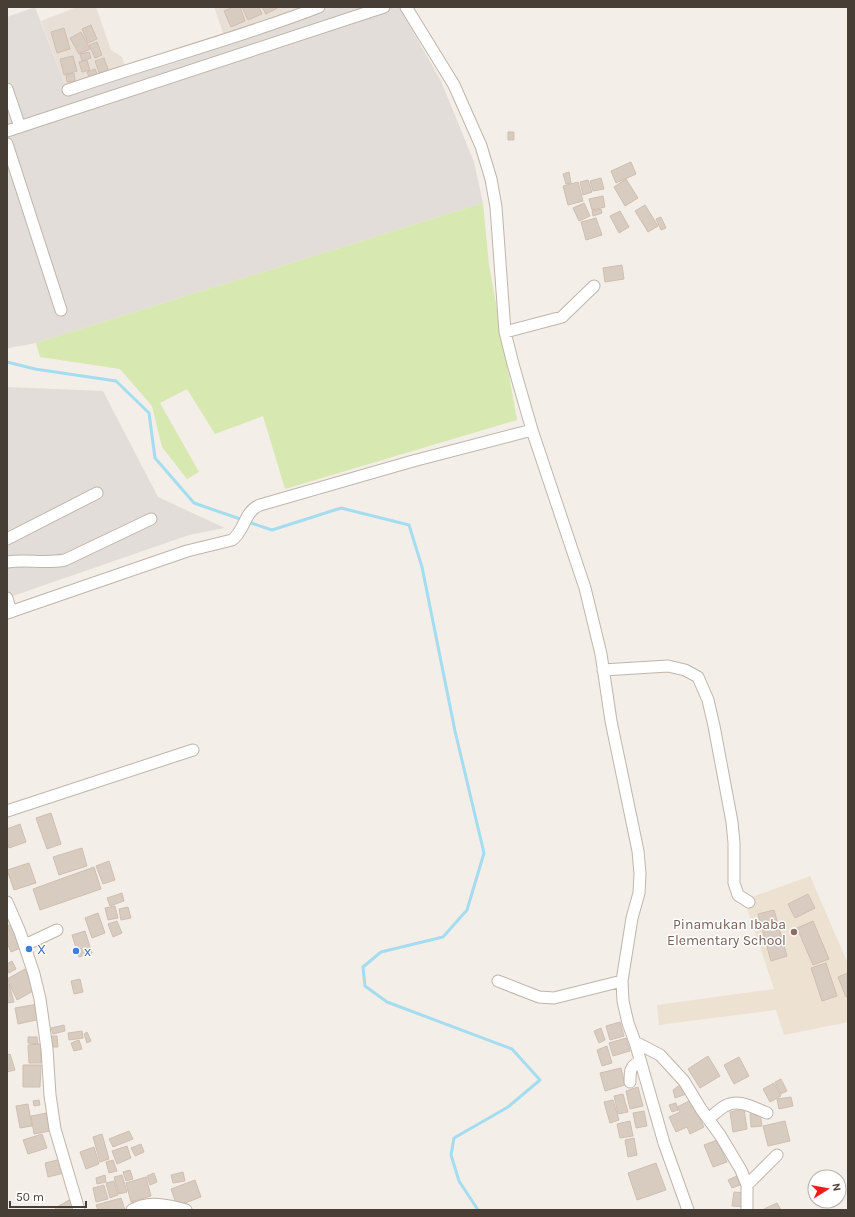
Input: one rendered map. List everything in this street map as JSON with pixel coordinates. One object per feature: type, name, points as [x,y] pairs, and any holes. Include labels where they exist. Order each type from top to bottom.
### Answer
[{"type":"street","points":[[68,90],[319,7]]},
{"type":"street","points":[[7,131],[384,7]]},
{"type":"street","points":[[406,7],[454,85],[481,146],[491,179],[496,207],[505,332],[532,430],[585,588],[601,654],[611,721],[638,851],[640,874],[639,893],[632,918],[622,981],[623,1001],[628,1023],[635,1042],[664,1143],[688,1210]]},
{"type":"street","points":[[7,89],[20,127]]},
{"type":"street","points":[[7,144],[61,310]]},
{"type":"street","points":[[505,332],[562,317],[594,286]]},
{"type":"street","points":[[7,598],[9,613],[187,551],[230,541],[236,537],[246,517],[252,509],[260,505],[413,461],[532,430]]},
{"type":"street","points":[[7,540],[97,493]]},
{"type":"street","points":[[7,562],[21,560],[51,562],[65,560],[151,519]]},
{"type":"street","points":[[603,670],[668,666],[685,670],[698,677],[708,700],[732,822],[734,843],[734,883],[738,895],[749,902]]},
{"type":"street","points":[[7,811],[193,750]]},
{"type":"street","points":[[7,902],[25,945],[40,999],[47,1049],[50,1095],[55,1129],[79,1210]]},
{"type":"street","points":[[25,945],[57,930]]},
{"type":"street","points":[[498,981],[539,997],[554,998],[622,981]]},
{"type":"street","points":[[635,1042],[660,1055],[684,1081],[741,1170],[747,1185],[747,1210]]},
{"type":"street","points":[[630,1082],[630,1071],[632,1066],[640,1061]]},
{"type":"street","points":[[708,1119],[725,1106],[735,1102],[748,1105],[767,1113]]},
{"type":"street","points":[[747,1185],[777,1155]]},
{"type":"street","points":[[132,1210],[139,1205],[153,1204],[186,1210]]},
{"type":"shaded area","points":[[35,7],[69,95],[335,7],[399,7],[441,81],[474,162],[483,203],[36,343],[9,348],[7,347],[7,17]]},
{"type":"shaded area","points":[[77,7],[96,7],[111,50],[122,57],[128,76],[69,95],[41,21]]},
{"type":"shaded area","points":[[214,7],[335,7],[227,44]]},
{"type":"shaded area","points":[[7,387],[103,391],[158,497],[225,528],[189,535],[7,598]]},
{"type":"shaded area","name":"Pinamukan Ibaba Elementary School","points":[[810,876],[848,964],[848,1022],[784,1035],[776,1010],[659,1025],[657,1005],[774,989],[744,900]]},
{"type":"green space","points":[[483,203],[489,265],[517,420],[285,489],[263,416],[215,434],[187,389],[160,403],[199,472],[187,479],[162,447],[152,406],[120,369],[40,357],[36,343]]},
{"type":"building","points":[[233,7],[240,7],[245,21],[231,27],[224,11]]},
{"type":"building","points":[[242,7],[259,7],[262,14],[248,20]]},
{"type":"building","points":[[262,7],[279,7],[266,14]]},
{"type":"building","points":[[91,25],[97,39],[88,43],[82,29]]},
{"type":"building","points":[[64,28],[70,49],[57,53],[51,32]]},
{"type":"building","points":[[81,32],[90,49],[79,54],[70,38]]},
{"type":"building","points":[[97,42],[102,55],[95,58],[89,45]]},
{"type":"building","points":[[89,52],[91,58],[82,61],[80,54]]},
{"type":"building","points":[[73,56],[77,71],[64,75],[60,59]]},
{"type":"building","points":[[104,58],[109,72],[100,75],[95,61]]},
{"type":"building","points":[[87,60],[90,70],[82,72],[79,62]]},
{"type":"building","points":[[95,69],[98,76],[90,79],[87,72]]},
{"type":"building","points":[[74,73],[75,81],[67,82],[66,75]]},
{"type":"building","points":[[508,132],[514,132],[514,140],[508,140]]},
{"type":"building","points":[[631,162],[636,174],[616,183],[611,171]]},
{"type":"building","points":[[569,172],[571,183],[566,184],[563,174]]},
{"type":"building","points":[[601,178],[604,189],[593,191],[590,181]]},
{"type":"building","points":[[626,179],[638,198],[625,206],[614,187]]},
{"type":"building","points":[[588,180],[592,192],[583,195],[580,182]]},
{"type":"building","points":[[578,182],[583,201],[568,205],[563,186]]},
{"type":"building","points":[[603,196],[605,207],[592,210],[589,199]]},
{"type":"building","points":[[584,203],[590,216],[579,221],[573,208]]},
{"type":"building","points":[[645,205],[658,226],[648,232],[635,211]]},
{"type":"building","points":[[601,209],[602,213],[593,216],[592,211]]},
{"type":"building","points":[[620,211],[629,227],[619,233],[610,216]]},
{"type":"building","points":[[661,217],[666,228],[661,230],[656,219]]},
{"type":"building","points":[[596,218],[602,235],[586,240],[581,222]]},
{"type":"building","points":[[622,265],[624,279],[605,282],[603,268]]},
{"type":"building","points":[[51,813],[61,844],[47,849],[36,818]]},
{"type":"building","points":[[20,824],[26,842],[9,848],[7,841],[7,829]]},
{"type":"building","points":[[82,848],[87,866],[59,875],[53,857]]},
{"type":"building","points":[[109,861],[115,880],[103,884],[96,866]]},
{"type":"building","points":[[29,863],[36,883],[14,890],[7,870]]},
{"type":"building","points":[[94,867],[101,889],[40,910],[33,889]]},
{"type":"building","points":[[122,893],[124,901],[110,906],[107,898]]},
{"type":"building","points":[[808,894],[815,908],[795,918],[788,904]]},
{"type":"building","points":[[115,906],[118,918],[108,920],[105,908]]},
{"type":"building","points":[[128,907],[131,918],[121,920],[119,909]]},
{"type":"building","points":[[774,910],[787,956],[771,961],[758,914]]},
{"type":"building","points":[[98,913],[105,933],[92,938],[85,918]]},
{"type":"building","points":[[117,921],[122,933],[113,937],[108,924]]},
{"type":"building","points":[[813,921],[829,959],[813,965],[797,928]]},
{"type":"building","points":[[13,923],[23,947],[11,952],[7,943],[7,926]]},
{"type":"building","points":[[85,931],[92,953],[79,957],[72,935]]},
{"type":"building","points":[[12,961],[16,969],[9,973],[7,964]]},
{"type":"building","points":[[826,963],[837,996],[822,1001],[811,968]]},
{"type":"building","points":[[25,969],[35,990],[17,1000],[7,979]]},
{"type":"building","points":[[848,973],[848,996],[846,997],[838,977]]},
{"type":"building","points":[[80,979],[83,992],[74,994],[71,981]]},
{"type":"building","points":[[9,984],[14,1002],[7,1003],[7,985]]},
{"type":"building","points":[[38,1004],[41,1019],[18,1024],[15,1008]]},
{"type":"building","points":[[620,1022],[624,1036],[610,1040],[606,1026]]},
{"type":"building","points":[[64,1025],[65,1031],[53,1034],[51,1028]]},
{"type":"building","points":[[601,1028],[605,1040],[599,1043],[594,1031]]},
{"type":"building","points":[[82,1031],[83,1038],[69,1040],[68,1033]]},
{"type":"building","points":[[87,1032],[91,1041],[87,1043],[84,1034]]},
{"type":"building","points":[[49,1036],[57,1036],[58,1047],[49,1047]]},
{"type":"building","points":[[28,1037],[37,1037],[38,1044],[28,1043]]},
{"type":"building","points":[[626,1038],[630,1051],[613,1056],[609,1043]]},
{"type":"building","points":[[79,1040],[82,1049],[74,1051],[71,1043]]},
{"type":"building","points":[[41,1044],[41,1063],[29,1063],[28,1045]]},
{"type":"building","points":[[607,1046],[612,1063],[602,1066],[597,1050]]},
{"type":"building","points":[[10,1054],[15,1070],[7,1072],[7,1055]]},
{"type":"building","points":[[708,1056],[720,1076],[700,1088],[688,1069]]},
{"type":"building","points":[[739,1057],[749,1076],[734,1084],[724,1065]]},
{"type":"building","points":[[23,1065],[41,1065],[40,1087],[23,1087]]},
{"type":"building","points":[[621,1068],[625,1085],[605,1091],[600,1073]]},
{"type":"building","points":[[781,1079],[787,1091],[781,1094],[775,1082]]},
{"type":"building","points":[[774,1083],[781,1096],[770,1102],[763,1089]]},
{"type":"building","points":[[681,1084],[686,1094],[675,1098],[673,1090]]},
{"type":"building","points":[[638,1087],[643,1106],[630,1109],[626,1091]]},
{"type":"building","points":[[623,1094],[628,1112],[618,1114],[614,1096]]},
{"type":"building","points":[[791,1097],[793,1106],[779,1109],[777,1099]]},
{"type":"building","points":[[39,1100],[40,1105],[34,1106],[33,1101]]},
{"type":"building","points":[[613,1100],[619,1120],[610,1123],[604,1102]]},
{"type":"building","points":[[691,1100],[704,1127],[690,1134],[687,1127],[676,1132],[669,1117],[680,1112],[677,1107]]},
{"type":"building","points":[[676,1103],[678,1110],[672,1112],[669,1105]]},
{"type":"building","points":[[28,1104],[32,1126],[20,1128],[16,1106]]},
{"type":"building","points":[[744,1109],[747,1129],[733,1132],[730,1112]]},
{"type":"building","points":[[644,1111],[647,1126],[636,1128],[633,1113]]},
{"type":"building","points":[[47,1113],[50,1131],[34,1134],[31,1116]]},
{"type":"building","points":[[760,1113],[762,1126],[751,1127],[750,1114]]},
{"type":"building","points":[[630,1121],[633,1136],[620,1138],[617,1124]]},
{"type":"building","points":[[785,1121],[790,1141],[768,1146],[763,1126]]},
{"type":"building","points":[[129,1131],[133,1139],[113,1147],[109,1139]]},
{"type":"building","points":[[42,1134],[47,1148],[28,1154],[23,1140]]},
{"type":"building","points":[[102,1134],[109,1159],[100,1162],[93,1137]]},
{"type":"building","points":[[634,1138],[637,1155],[628,1157],[625,1140]]},
{"type":"building","points":[[717,1140],[727,1162],[713,1167],[704,1145]]},
{"type":"building","points":[[141,1144],[144,1152],[135,1156],[131,1148]]},
{"type":"building","points":[[127,1146],[131,1158],[117,1164],[112,1151]]},
{"type":"building","points":[[94,1147],[99,1164],[86,1169],[80,1152]]},
{"type":"building","points":[[61,1159],[64,1173],[48,1177],[45,1163]]},
{"type":"building","points":[[113,1160],[117,1171],[109,1173],[106,1162]]},
{"type":"building","points":[[656,1163],[666,1190],[637,1200],[628,1173]]},
{"type":"building","points":[[130,1170],[133,1179],[126,1181],[123,1172]]},
{"type":"building","points":[[183,1172],[185,1181],[173,1183],[171,1175]]},
{"type":"building","points":[[154,1173],[157,1182],[150,1185],[147,1176]]},
{"type":"building","points":[[105,1175],[106,1182],[97,1184],[96,1178]]},
{"type":"building","points":[[122,1175],[127,1192],[119,1194],[114,1177]]},
{"type":"building","points":[[737,1176],[740,1185],[732,1188],[728,1180]]},
{"type":"building","points":[[146,1177],[151,1196],[131,1202],[126,1183]]},
{"type":"building","points":[[195,1180],[201,1197],[177,1206],[171,1189]]},
{"type":"building","points":[[114,1181],[118,1195],[110,1198],[106,1183]]},
{"type":"building","points":[[104,1185],[108,1199],[96,1202],[93,1188]]},
{"type":"building","points":[[734,1192],[746,1193],[745,1207],[732,1206]]},
{"type":"building","points":[[121,1198],[125,1210],[98,1210],[96,1205]]},
{"type":"building","points":[[71,1199],[76,1210],[56,1210],[55,1208]]},
{"type":"building","points":[[777,1203],[781,1210],[764,1210],[764,1209]]},
{"type":"waterway","points":[[7,362],[35,369],[116,381],[149,413],[155,458],[194,503],[243,520]]},
{"type":"waterway","points":[[248,522],[272,530],[341,508],[409,525],[422,567],[455,731],[484,853],[467,910],[443,937],[381,952],[363,967],[365,986],[387,1002],[512,1049],[540,1080],[508,1107],[454,1138],[451,1155],[459,1181],[478,1210]]},
{"type":"place","name":"Pinamukan Ibaba Elementary School","points":[[794,932]]},
{"type":"place","name":"X","points":[[29,949]]},
{"type":"place","name":"x","points":[[76,951]]}]
